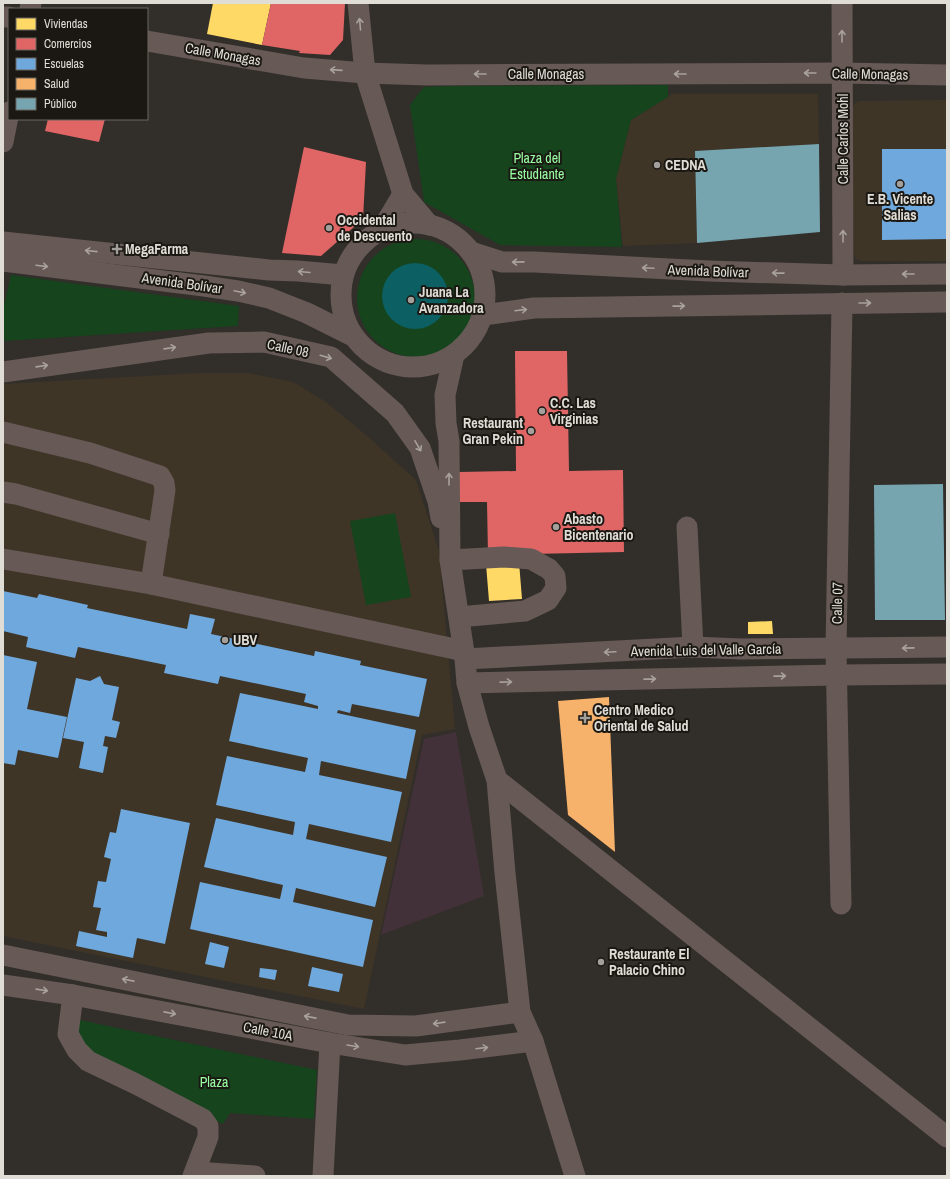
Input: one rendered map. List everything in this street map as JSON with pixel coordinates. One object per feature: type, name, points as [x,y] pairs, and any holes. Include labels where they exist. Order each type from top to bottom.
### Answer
[{"type":"street","points":[[358,3],[365,72],[403,194],[429,225]]},
{"type":"street","name":"Calle Carlos Mohl","points":[[842,3],[843,275]]},
{"type":"street","name":"Calle Monagas","points":[[148,41],[304,68],[427,75],[842,73],[947,75]]},
{"type":"street","points":[[3,142],[8,117]]},
{"type":"street","points":[[381,230],[405,224],[429,225],[445,231],[460,240],[471,252],[481,271],[485,293],[483,315],[472,337],[454,354],[433,364],[411,367],[388,363],[368,352],[353,336],[344,317],[340,296],[343,275],[357,249],[381,230],[403,194]]},
{"type":"street","name":"Avenida Bolívar","points":[[3,242],[269,270],[343,275]]},
{"type":"street","name":"Avenida Bolívar","points":[[471,252],[502,262],[534,262],[709,272],[843,275],[947,274]]},
{"type":"street","name":"Avenida Bolívar","points":[[3,261],[238,291],[269,298],[307,313],[353,336]]},
{"type":"street","points":[[483,315],[534,308],[947,302]]},
{"type":"street","name":"Calle 07","points":[[841,904],[836,649],[842,303]]},
{"type":"street","name":"Calle 08","points":[[3,372],[209,343],[264,342],[331,357],[395,413],[420,448],[438,501],[450,560]]},
{"type":"street","points":[[454,354],[444,395],[449,441],[450,560],[465,655],[467,683],[479,727],[497,780],[505,873],[520,1012],[533,1041],[575,1176]]},
{"type":"street","points":[[3,432],[90,454],[160,476],[164,483],[165,490],[151,584]]},
{"type":"street","points":[[3,492],[31,498],[158,534]]},
{"type":"street","points":[[687,527],[693,647]]},
{"type":"street","points":[[450,560],[504,557],[531,559],[549,569],[555,576],[556,588],[548,600],[525,611],[459,617]]},
{"type":"street","name":"Avenida Luis del Valle García","points":[[3,559],[151,584],[465,655],[693,647],[741,649],[836,649],[947,647]]},
{"type":"street","name":"Avenida Luis del Valle García","points":[[467,683],[947,674]]},
{"type":"street","points":[[497,780],[947,1137]]},
{"type":"street","name":"Calle 10A","points":[[3,955],[348,1025],[416,1026],[520,1012]]},
{"type":"street","name":"Calle 10A","points":[[3,985],[73,995],[330,1043],[405,1055],[533,1041]]},
{"type":"street","points":[[73,995],[68,1034],[77,1050],[88,1061],[204,1119],[208,1126],[208,1137],[194,1174],[255,1176]]},
{"type":"street","points":[[323,1176],[330,1043]]},
{"type":"shaded area","name":"CEDNA","points":[[672,94],[818,94],[819,144],[695,151],[697,243],[623,246],[616,179],[631,120]]},
{"type":"shaded area","name":"E.B. Vicente Salias","points":[[947,100],[947,261],[861,261],[856,259],[854,255],[851,113],[853,106],[857,102],[861,101]]},
{"type":"shaded area","name":"UBV","points":[[200,373],[248,373],[293,382],[326,402],[416,480],[439,551],[455,729],[422,735],[364,1009],[3,936],[3,384]]},
{"type":"shaded area","points":[[456,732],[484,896],[381,935],[424,739]]},
{"type":"green space","name":"Plaza del Estudiante","points":[[668,85],[668,97],[631,120],[616,179],[622,247],[500,245],[424,202],[410,105],[424,87]]},
{"type":"green space","points":[[416,239],[439,243],[458,256],[471,275],[475,298],[471,321],[458,340],[439,353],[416,357],[393,353],[374,340],[361,321],[357,298],[361,275],[374,256],[393,243]]},
{"type":"green space","points":[[11,275],[239,306],[238,326],[3,341],[3,310]]},
{"type":"green space","points":[[395,513],[411,597],[366,605],[350,521]]},
{"type":"green space","name":"Plaza","points":[[75,1019],[317,1070],[314,1119],[230,1113],[223,1124],[93,1060],[82,1045]]},
{"type":"water","points":[[408,263],[422,263],[434,268],[443,277],[448,289],[446,309],[439,320],[422,329],[408,329],[396,324],[387,315],[382,303],[382,289],[387,277],[396,268]]},
{"type":"building: Viviendas","points":[[213,3],[271,3],[262,45],[207,34]]},
{"type":"building: Viviendas","points":[[519,562],[522,599],[489,601],[486,564]]},
{"type":"building: Viviendas","points":[[772,621],[773,634],[748,634],[748,622]]},
{"type":"building: Comercios","points":[[271,3],[345,3],[343,40],[330,55],[299,53],[300,51],[262,45]]},
{"type":"building: Comercios","points":[[48,120],[105,120],[99,142],[45,131]]},
{"type":"building: Comercios","points":[[304,147],[366,162],[363,219],[321,256],[282,253]]},
{"type":"building: Comercios","points":[[515,351],[567,351],[569,471],[623,470],[624,552],[488,555],[487,502],[459,502],[459,472],[516,471]]},
{"type":"building: Escuelas","points":[[882,149],[947,149],[947,239],[882,240]]},
{"type":"building: Escuelas","points":[[3,591],[37,598],[39,594],[88,605],[87,608],[187,629],[190,614],[215,619],[211,634],[314,656],[315,651],[361,661],[360,665],[427,679],[419,717],[352,704],[350,713],[338,710],[337,713],[416,730],[406,779],[321,761],[319,775],[402,792],[391,842],[309,824],[306,839],[387,857],[375,907],[296,888],[293,902],[373,920],[363,967],[190,929],[200,882],[280,899],[283,885],[204,867],[216,818],[293,835],[295,822],[216,805],[227,756],[305,772],[308,758],[229,741],[240,693],[318,709],[318,706],[304,702],[306,694],[220,676],[218,684],[164,673],[166,665],[78,647],[75,658],[26,647],[28,637],[3,631]]},
{"type":"building: Escuelas","points":[[3,655],[37,662],[27,709],[67,717],[58,758],[18,750],[15,765],[3,763]]},
{"type":"building: Escuelas","points":[[100,676],[104,684],[119,687],[112,720],[120,722],[116,738],[105,736],[103,746],[108,747],[103,773],[79,768],[84,742],[63,738],[76,678],[90,681]]},
{"type":"building: Escuelas","points":[[121,809],[190,823],[165,944],[137,938],[133,958],[76,946],[79,931],[107,937],[107,932],[96,930],[101,908],[93,907],[98,881],[106,882],[111,859],[104,857],[110,832],[116,833]]},
{"type":"building: Escuelas","points":[[210,942],[229,947],[224,968],[205,964]]},
{"type":"building: Escuelas","points":[[312,967],[343,974],[339,992],[308,986]]},
{"type":"building: Escuelas","points":[[260,968],[277,970],[275,980],[259,977]]},
{"type":"building: Salud","points":[[609,697],[615,852],[568,815],[558,701]]},
{"type":"building: Público","points":[[819,144],[820,232],[697,243],[695,151]]},
{"type":"building: Público","points":[[943,484],[945,620],[875,620],[874,485]]},
{"type":"place","name":"CEDNA","points":[[657,165]]},
{"type":"place","name":"E.B. Vicente Salias","points":[[900,184]]},
{"type":"place","name":"Occidental de Descuento","points":[[329,228]]},
{"type":"place","name":"MegaFarma","points":[[117,249]]},
{"type":"place","name":"Juana La Avanzadora","points":[[411,300]]},
{"type":"place","name":"C.C. Las Virginias","points":[[542,411]]},
{"type":"place","name":"Restaurant Gran Pekin","points":[[531,431]]},
{"type":"place","name":"Abasto Bicentenario","points":[[556,527]]},
{"type":"place","name":"UBV","points":[[225,640]]},
{"type":"place","name":"Centro Medico Oriental de Salud","points":[[585,718]]},
{"type":"place","name":"Restaurante El Palacio Chino","points":[[601,962]]}]
